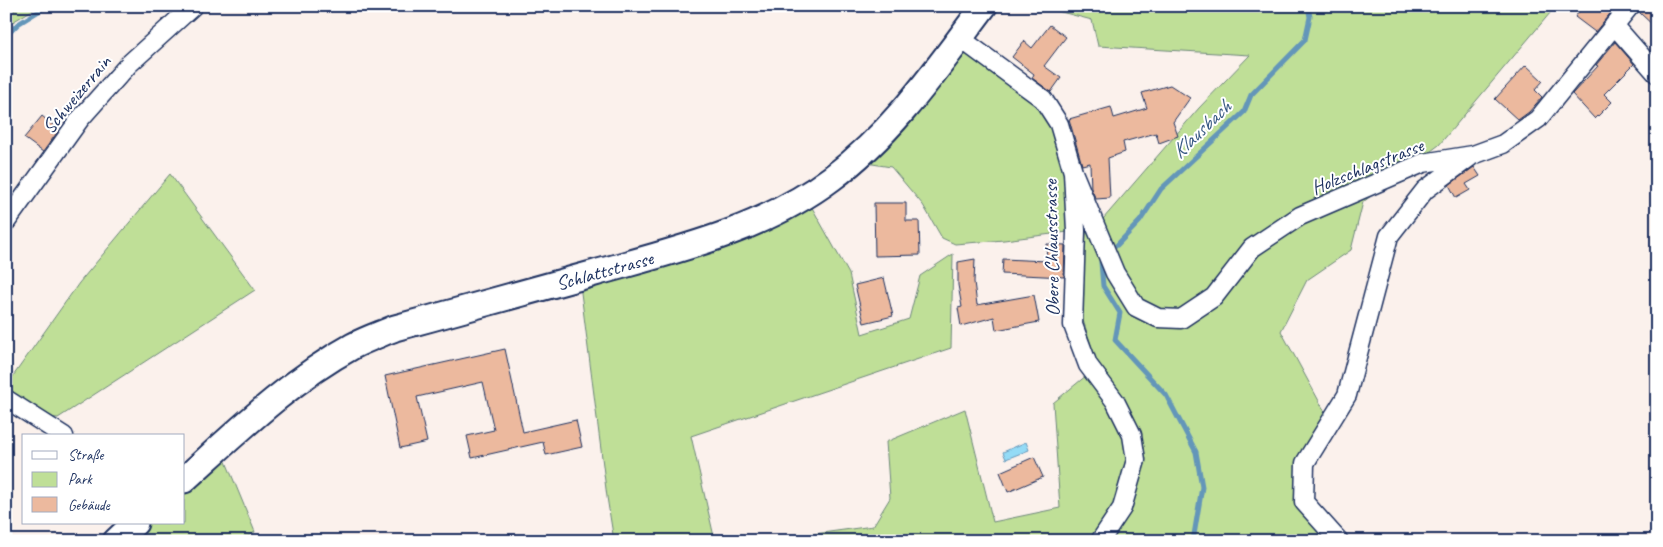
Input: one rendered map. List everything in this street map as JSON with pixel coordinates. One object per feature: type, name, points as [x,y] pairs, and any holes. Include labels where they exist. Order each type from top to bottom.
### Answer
[{"type":"street","name":"Schweizerrain","points":[[6,222],[80,119],[129,64],[192,6]]},
{"type":"street","name":"Schlattstrasse","points":[[185,479],[288,388],[354,345],[395,328],[701,244],[773,214],[831,179],[876,140],[898,117],[984,6]]},
{"type":"street","points":[[1473,155],[1503,144],[1538,119],[1630,6]]},
{"type":"street","points":[[1614,25],[1657,74]]},
{"type":"street","name":"Obere Chlausstrasse","points":[[960,38],[1043,98],[1059,124],[1073,172],[1076,231],[1073,325],[1088,365],[1115,401],[1132,435],[1136,460],[1122,508],[1100,541]]},
{"type":"street","name":"Holzschlagstrasse","points":[[1073,172],[1115,273],[1136,307],[1158,318],[1181,318],[1214,297],[1252,248],[1300,216],[1423,163],[1473,155]]},
{"type":"street","name":"Holzschlagstrasse","points":[[1339,541],[1304,502],[1305,463],[1347,395],[1389,236],[1425,190],[1473,155]]},
{"type":"street","points":[[6,399],[61,434]]},
{"type":"street","points":[[116,541],[134,524]]},
{"type":"green space","points":[[21,6],[39,6],[6,26],[6,15]]},
{"type":"green space","points":[[1038,6],[1556,6],[1439,145],[1363,202],[1351,250],[1307,280],[1281,331],[1325,412],[1301,458],[1300,503],[1331,541],[788,541],[800,536],[873,526],[890,498],[886,442],[965,409],[993,522],[1060,508],[1053,403],[1098,366],[1079,308],[1086,233],[1103,219],[1199,108],[1250,55],[1098,46],[1092,20]]},
{"type":"green space","points":[[960,38],[1059,124],[1076,231],[955,244],[942,238],[923,205],[891,167],[854,161]]},
{"type":"green space","points":[[170,174],[255,290],[58,418],[35,416],[6,399],[6,386],[79,283]]},
{"type":"green space","points":[[805,195],[849,274],[862,334],[909,319],[920,276],[953,254],[951,348],[691,436],[715,541],[614,541],[579,277]]},
{"type":"green space","points":[[220,447],[255,532],[240,541],[116,541],[134,524],[185,524],[185,479]]},
{"type":"water","points":[[1026,442],[1029,450],[1006,459],[1003,452]]},
{"type":"building","points":[[1583,6],[1608,6],[1613,10],[1595,32],[1575,17]]},
{"type":"building","points":[[1647,6],[1657,6],[1657,29],[1640,13]]},
{"type":"building","points":[[1050,25],[1066,37],[1044,66],[1061,78],[1051,92],[1032,78],[1034,74],[1012,57],[1024,41],[1032,48]]},
{"type":"building","points":[[1615,42],[1634,64],[1604,94],[1612,102],[1595,119],[1572,94],[1598,66],[1596,65]]},
{"type":"building","points":[[1526,65],[1543,81],[1535,90],[1542,97],[1529,112],[1518,120],[1495,99]]},
{"type":"building","points":[[1170,85],[1190,98],[1173,122],[1178,136],[1159,143],[1156,133],[1123,142],[1125,152],[1108,158],[1110,198],[1096,199],[1091,189],[1090,163],[1082,165],[1069,119],[1111,107],[1114,118],[1147,108],[1142,93]]},
{"type":"building","points":[[42,116],[59,130],[43,152],[24,138]]},
{"type":"building","points":[[1474,167],[1480,176],[1466,184],[1470,190],[1456,198],[1449,185]]},
{"type":"building","points":[[874,203],[906,203],[906,221],[919,221],[920,255],[875,256]]},
{"type":"building","points":[[1047,244],[1065,245],[1064,277],[1002,274],[1003,259],[1046,261]]},
{"type":"building","points":[[975,259],[974,282],[977,305],[1034,295],[1039,322],[996,330],[994,317],[961,326],[958,308],[962,307],[958,285],[958,262]]},
{"type":"building","points":[[884,278],[893,316],[864,323],[855,285]]},
{"type":"building","points":[[505,349],[523,432],[576,420],[582,447],[546,455],[543,442],[472,458],[467,436],[494,430],[483,382],[417,397],[427,442],[400,448],[385,376]]},
{"type":"building","points":[[1034,457],[1043,477],[1008,492],[1000,472]]},
{"type":"waterway","points":[[6,36],[18,24],[47,6]]},
{"type":"waterway","points":[[996,10],[999,6]]},
{"type":"waterway","name":"Klausbach","points":[[1117,245],[1140,221],[1161,189],[1244,112],[1251,95],[1305,40],[1310,17],[1308,6]]},
{"type":"waterway","name":"Klausbach","points":[[1101,262],[1103,286],[1120,313],[1115,340],[1166,395],[1196,452],[1202,487],[1193,541]]}]
